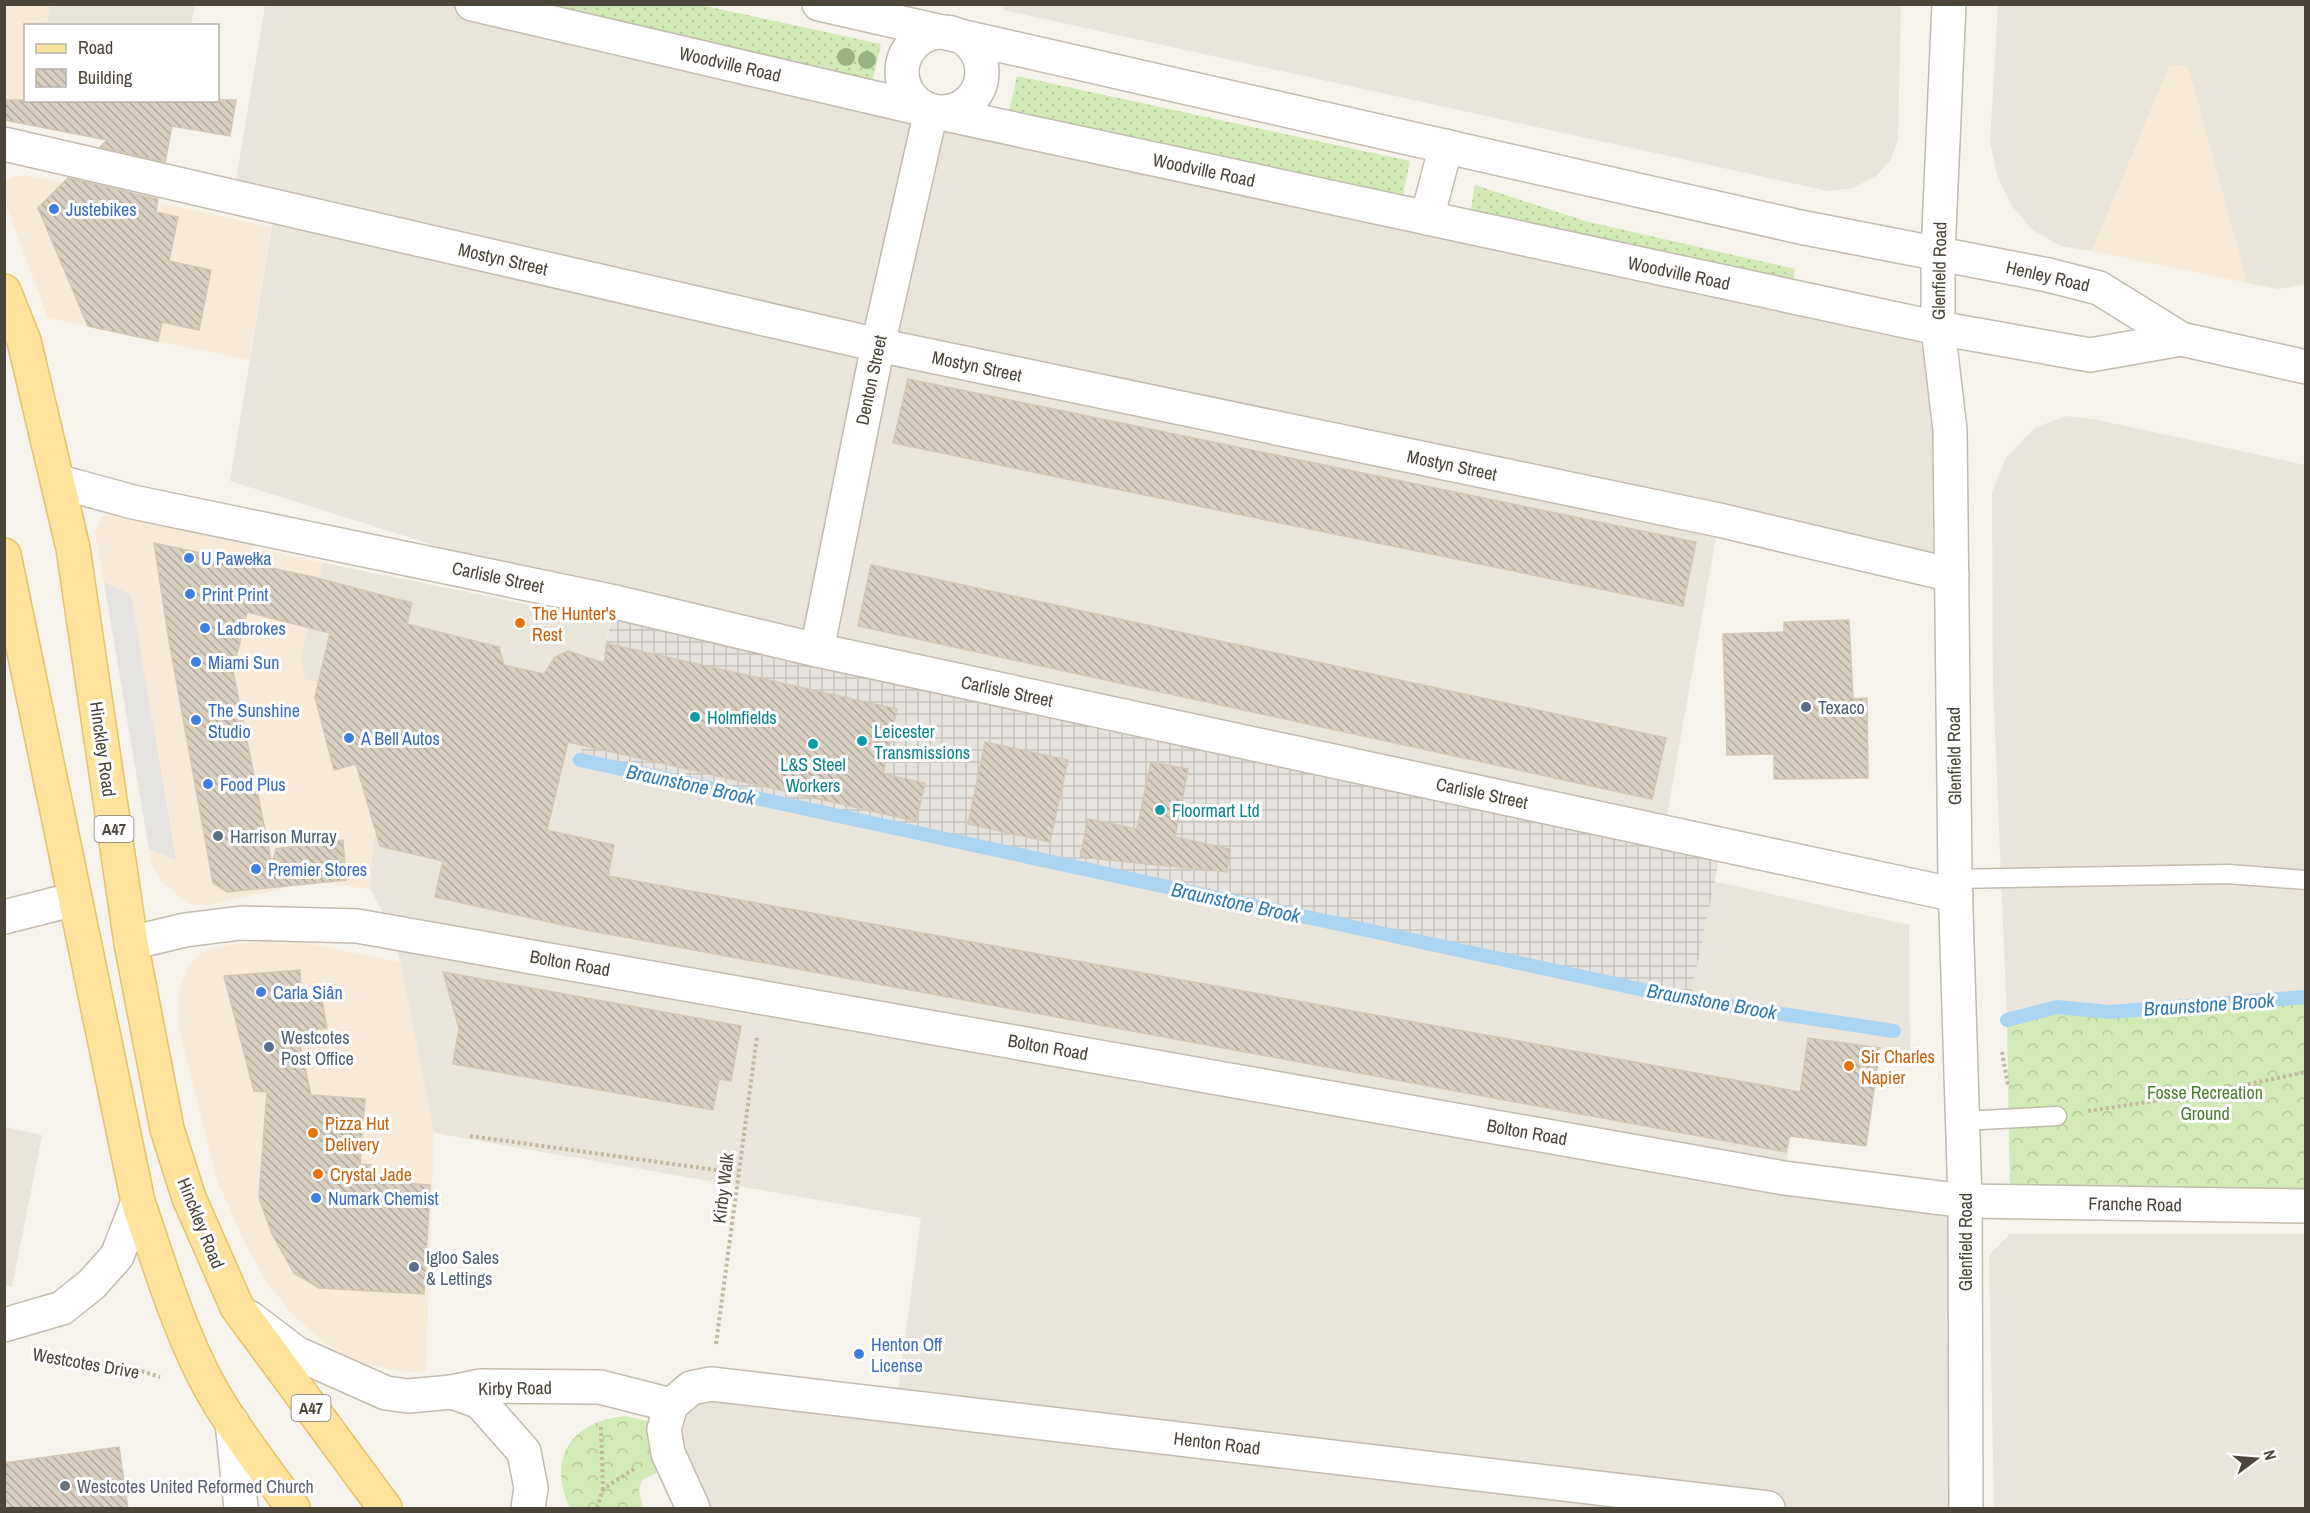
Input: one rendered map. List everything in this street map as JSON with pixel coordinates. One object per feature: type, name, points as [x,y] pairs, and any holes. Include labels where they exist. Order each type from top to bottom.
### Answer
[{"type":"main road","name":"Hinckley Road","points":[[4,291],[24,341],[60,482],[73,548],[131,942],[167,1129],[189,1198],[237,1307]]},
{"type":"main road","points":[[4,555],[138,1202],[200,1367],[232,1422],[293,1509]]},
{"type":"main road","name":"A47","points":[[237,1307],[385,1509]]},
{"type":"street","name":"Woodville Road","points":[[472,4],[931,111],[1938,328]]},
{"type":"street","points":[[819,4],[955,19],[1446,146],[1800,227],[1938,253]]},
{"type":"street","name":"Glenfield Road","points":[[1949,4],[1938,253],[1938,328],[1950,430],[1956,887],[1965,1202],[1966,1509]]},
{"type":"street","points":[[955,19],[974,46],[983,70],[981,83],[976,95],[968,104],[956,110],[931,111],[918,105],[909,95],[903,83],[902,68],[906,55],[914,44],[925,36],[938,32],[955,19]]},
{"type":"street","name":"Denton Street","points":[[816,650],[878,345],[931,111]]},
{"type":"street","name":"Mostyn Street","points":[[4,144],[878,345],[1719,520],[1952,575]]},
{"type":"street","points":[[1427,218],[1446,146]]},
{"type":"street","name":"Henley Road","points":[[1938,253],[2099,288],[2181,339],[2306,368]]},
{"type":"street","name":"Henley Road","points":[[1938,328],[2090,355],[2181,339]]},
{"type":"street","name":"Carlisle Street","points":[[60,482],[133,502],[615,602],[816,650],[1956,887]]},
{"type":"street","points":[[4,917],[75,899]]},
{"type":"street","name":"Bolton Road","points":[[131,942],[185,930],[241,924],[357,926],[1784,1178],[1965,1202]]},
{"type":"street","name":"Westcotes Drive","points":[[4,1325],[62,1308],[92,1284],[117,1256],[138,1202]]},
{"type":"street","name":"Franche Road","points":[[1965,1202],[2306,1206]]},
{"type":"street","name":"Kirby Road","points":[[237,1307],[296,1353],[386,1393],[408,1396],[452,1392],[481,1386],[600,1388],[671,1405]]},
{"type":"street","name":"Henton Road","points":[[671,1405],[691,1388],[711,1384],[1768,1509]]},
{"type":"street","points":[[452,1392],[480,1402],[524,1452],[531,1488],[528,1509]]},
{"type":"street","points":[[671,1405],[664,1429],[668,1453],[693,1509]]},
{"type":"street","points":[[232,1422],[241,1509]]},
{"type":"lane","points":[[1956,887],[2228,874],[2306,880]]},
{"type":"lane","points":[[1962,1121],[2057,1116]]},
{"type":"path","name":"Kirby Walk","points":[[711,1384],[762,996]]},
{"type":"path","points":[[2001,1045],[2008,1085],[2057,1116],[2201,1094],[2306,1072]]},
{"type":"path","points":[[470,1136],[738,1173]]},
{"type":"path","name":"Westcotes Drive","points":[[30,1354],[62,1361],[122,1365],[170,1381],[200,1367]]},
{"type":"path","points":[[597,1509],[603,1490],[600,1388]]},
{"type":"path","points":[[603,1490],[635,1468],[668,1453]]},
{"type":"shaded area","points":[[472,4],[1938,328],[1952,575],[1719,520],[1664,832],[615,602],[230,481],[275,207],[233,198],[265,5]]},
{"type":"shaded area","points":[[4,5],[50,5],[46,24],[24,24],[24,102],[31,102],[27,125],[5,122]]},
{"type":"shaded area","points":[[50,5],[195,5],[191,24],[46,24]]},
{"type":"shaded area","points":[[1004,5],[1901,5],[1898,140],[1890,161],[1876,176],[1853,188],[1828,191],[1003,10]]},
{"type":"shaded area","points":[[1998,5],[2305,5],[2305,284],[2279,289],[2247,283],[2188,67],[2170,65],[2092,251],[2060,246],[2033,230],[2012,206],[1998,178],[1990,143]]},
{"type":"shaded area","points":[[2170,65],[2188,67],[2247,283],[2092,251]]},
{"type":"shaded area","points":[[15,176],[30,176],[271,227],[249,360],[48,318],[5,202],[4,181]]},
{"type":"shaded area","points":[[2067,416],[2098,420],[2305,465],[2305,997],[2109,1012],[2057,1007],[2007,1020],[1993,683],[1992,492],[2006,458],[2036,427]]},
{"type":"shaded area","points":[[113,514],[323,563],[301,656],[305,679],[406,702],[373,844],[370,889],[313,882],[204,906],[189,904],[162,882],[152,866],[95,531],[103,515]]},
{"type":"shaded area","points":[[323,563],[610,621],[581,760],[1690,1000],[1714,881],[1909,925],[1910,1053],[1808,1038],[1784,1178],[1965,1201],[1966,1508],[694,1508],[668,1453],[691,1388],[896,1406],[921,1218],[434,1133],[394,932],[370,889],[373,844],[386,789],[305,679],[302,668],[301,656]]},
{"type":"shaded area","points":[[104,582],[131,595],[176,860],[149,849]]},
{"type":"shaded area","points":[[615,602],[1722,845],[1690,1000],[580,760]]},
{"type":"shaded area","points":[[287,939],[400,962],[434,1133],[426,1371],[406,1372],[359,1363],[323,1342],[290,1312],[267,1282],[246,1245],[217,1180],[178,1025],[179,990],[188,967],[203,952],[232,944]]},
{"type":"shaded area","points":[[5,1127],[42,1135],[12,1287],[4,1285]]},
{"type":"shaded area","points":[[2010,1234],[2305,1234],[2305,1508],[1994,1508],[1989,1255]]},
{"type":"green space","points":[[523,5],[701,5],[881,44],[873,80]]},
{"type":"green space","points":[[1017,76],[1410,161],[1403,196],[1009,112]]},
{"type":"green space","points":[[1475,185],[1585,221],[1795,269],[1793,282],[1470,214]]},
{"type":"green space","name":"Fosse Recreation Ground","points":[[2305,997],[2305,1203],[2010,1193],[2007,1020],[2057,1007],[2109,1012]]},
{"type":"green space","points":[[625,1416],[653,1422],[659,1472],[642,1480],[639,1490],[643,1508],[570,1508],[561,1473],[563,1458],[569,1445],[578,1434],[590,1426]]},
{"type":"building","points":[[4,100],[24,100],[24,102],[219,102],[219,100],[236,100],[230,136],[172,126],[165,162],[100,147],[107,140],[4,120]]},
{"type":"building","points":[[68,178],[158,199],[156,212],[178,217],[169,261],[211,270],[199,330],[162,322],[158,341],[88,326],[38,208]]},
{"type":"building","points":[[908,379],[1696,542],[1683,606],[893,443]]},
{"type":"building","points":[[154,543],[313,577],[412,603],[407,624],[499,647],[504,665],[544,674],[555,657],[568,651],[604,663],[608,644],[897,709],[883,774],[925,783],[916,821],[568,742],[547,830],[614,845],[608,876],[1800,1092],[1808,1038],[1880,1048],[1866,1146],[1789,1136],[1786,1152],[586,930],[435,897],[443,861],[380,846],[356,764],[334,770],[315,697],[330,633],[247,612],[233,671],[272,865],[276,849],[343,840],[346,880],[227,892],[213,883],[169,641]]},
{"type":"building","points":[[871,565],[1666,738],[1652,799],[858,626]]},
{"type":"building","points":[[1849,620],[1853,699],[1867,698],[1868,778],[1774,779],[1774,754],[1727,755],[1723,634],[1784,632],[1784,622]]},
{"type":"building","points":[[985,742],[1068,760],[1050,842],[968,824]]},
{"type":"building","name":"Floormart Ltd","points":[[1151,762],[1188,769],[1175,837],[1230,849],[1227,872],[1080,857],[1088,819],[1137,829]]},
{"type":"building","points":[[300,970],[301,997],[321,995],[327,1028],[297,1032],[311,1095],[365,1099],[360,1164],[372,1165],[371,1181],[430,1185],[424,1294],[319,1288],[294,1273],[272,1234],[259,1198],[267,1092],[254,1091],[224,976]]},
{"type":"building","points":[[443,972],[741,1026],[731,1081],[719,1079],[713,1110],[453,1064],[459,1028]]},
{"type":"building","name":"Westcotes United Reformed Church","points":[[119,1447],[128,1509],[4,1509],[4,1463]]},
{"type":"waterway","name":"Braunstone Brook","points":[[580,760],[1690,1000],[1894,1031]]},
{"type":"waterway","name":"Braunstone Brook","points":[[2007,1020],[2057,1007],[2109,1012],[2306,997]]},
{"type":"place","name":"Justebikes","points":[[54,209]]},
{"type":"place","name":"U Pawełka","points":[[189,558]]},
{"type":"place","name":"Print Print","points":[[190,594]]},
{"type":"place","name":"The Hunter's Rest","points":[[520,623]]},
{"type":"place","name":"Ladbrokes","points":[[205,628]]},
{"type":"place","name":"Miami Sun","points":[[196,662]]},
{"type":"place","name":"Texaco","points":[[1806,707]]},
{"type":"place","name":"Holmfields","points":[[695,717]]},
{"type":"place","name":"The Sunshine Studio","points":[[196,720]]},
{"type":"place","name":"A Bell Autos","points":[[349,738]]},
{"type":"place","name":"Leicester Transmissions","points":[[862,741]]},
{"type":"place","name":"L&S Steel Workers","points":[[813,744]]},
{"type":"place","name":"Food Plus","points":[[208,784]]},
{"type":"place","name":"Floormart Ltd","points":[[1160,810]]},
{"type":"place","name":"Harrison Murray","points":[[218,836]]},
{"type":"place","name":"Premier Stores","points":[[256,869]]},
{"type":"place","name":"Carla Siân","points":[[261,992]]},
{"type":"place","name":"Westcotes Post Office","points":[[269,1047]]},
{"type":"place","name":"Sir Charles Napier","points":[[1849,1066]]},
{"type":"place","name":"Pizza Hut Delivery","points":[[313,1133]]},
{"type":"place","name":"Crystal Jade","points":[[318,1174]]},
{"type":"place","name":"Numark Chemist","points":[[316,1198]]},
{"type":"place","name":"Igloo Sales & Lettings","points":[[414,1267]]},
{"type":"place","name":"Henton Off License","points":[[859,1354]]},
{"type":"place","name":"Westcotes United Reformed Church","points":[[65,1486]]}]
